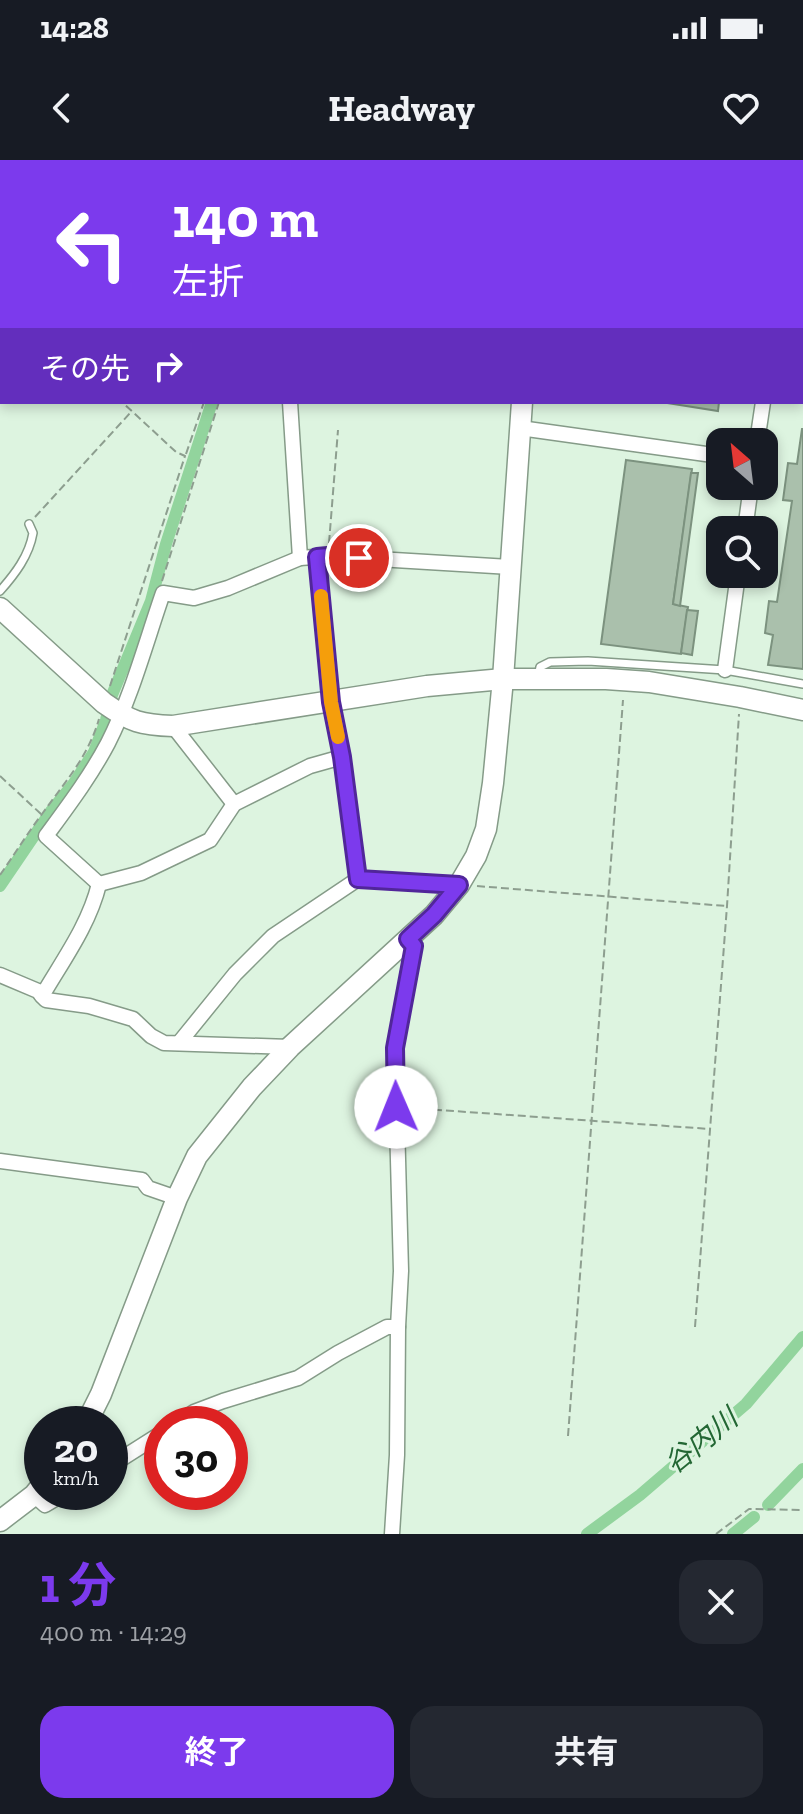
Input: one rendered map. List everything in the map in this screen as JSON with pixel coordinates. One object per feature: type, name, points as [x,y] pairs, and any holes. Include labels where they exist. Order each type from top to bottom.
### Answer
[{"type":"street","points":[[290,404],[300,558]]},
{"type":"street","points":[[95,1406],[177,1198],[197,1156],[252,1087],[290,1047],[434,915],[459,885],[476,856],[486,829],[493,783],[522,404]]},
{"type":"street","points":[[759,428],[763,404]]},
{"type":"street","points":[[520,428],[706,454]]},
{"type":"street","points":[[322,556],[331,702],[342,757],[358,879]]},
{"type":"street","points":[[99,884],[46,836],[75,798],[107,744],[111,709],[163,593],[194,598],[228,588],[300,558],[322,556],[511,567]]},
{"type":"street","points":[[725,670],[736,588]]},
{"type":"street","points":[[0,608],[111,709],[142,725],[173,726],[427,686],[503,679],[649,682],[803,710]]},
{"type":"street","points":[[173,726],[234,804]]},
{"type":"street","points":[[99,884],[141,873],[210,840],[234,804],[310,766],[342,757]]},
{"type":"street","points":[[179,1043],[235,974],[273,936],[358,879],[459,885]]},
{"type":"street","points":[[42,996],[83,926],[94,904],[99,884]]},
{"type":"street","points":[[392,1534],[401,1271],[395,1048],[414,946],[408,939]]},
{"type":"street","points":[[0,975],[38,991],[46,1000],[89,1006],[133,1019],[164,1043],[290,1047]]},
{"type":"street","points":[[0,1161],[142,1180],[148,1188],[177,1198]]},
{"type":"street","points":[[210,1406],[298,1378],[387,1327],[398,1327]]},
{"type":"street","points":[[5,1518],[24,1502]]},
{"type":"lane","points":[[0,591],[28,550],[33,533],[29,524]]},
{"type":"lane","points":[[538,679],[540,667],[550,662],[588,661],[725,670],[803,684]]},
{"type":"path","points":[[124,404],[176,452],[185,456]]},
{"type":"path","points":[[0,875],[75,771],[111,709],[185,456],[203,404]]},
{"type":"path","points":[[163,593],[164,571],[218,404]]},
{"type":"path","points":[[29,524],[132,411]]},
{"type":"path","points":[[322,556],[338,430]]},
{"type":"path","points":[[695,1327],[740,697]]},
{"type":"path","points":[[568,1436],[623,700]]},
{"type":"path","points":[[0,776],[54,825]]},
{"type":"path","points":[[459,885],[727,906]]},
{"type":"path","points":[[396,1107],[710,1129]]},
{"type":"path","points":[[716,1534],[749,1509],[803,1510]]},
{"type":"building","points":[[674,404],[719,404],[718,411]]},
{"type":"building","points":[[802,429],[803,669],[768,665],[773,635],[765,633],[769,601],[777,602],[792,501],[783,500],[788,463],[797,464]]},
{"type":"building","points":[[626,460],[692,469],[673,604],[688,607],[681,654],[601,644]]},
{"type":"building","points":[[691,473],[698,473],[680,606],[673,604]]},
{"type":"building","points":[[687,610],[698,611],[692,655],[681,653]]},
{"type":"waterway","points":[[0,886],[94,752],[112,695],[151,601],[211,404]]},
{"type":"waterway","name":"谷内川","points":[[587,1534],[640,1495],[746,1404],[803,1337]]},
{"type":"waterway","points":[[768,1505],[803,1469]]},
{"type":"waterway","points":[[733,1534],[754,1517]]},
{"type":"slow traffic","points":[[321,596],[331,702],[338,737]]},
{"type":"route","points":[[359,558],[317,557],[331,702],[342,757],[358,879],[459,885],[434,915],[408,939],[414,946],[395,1048],[396,1107]]}]
